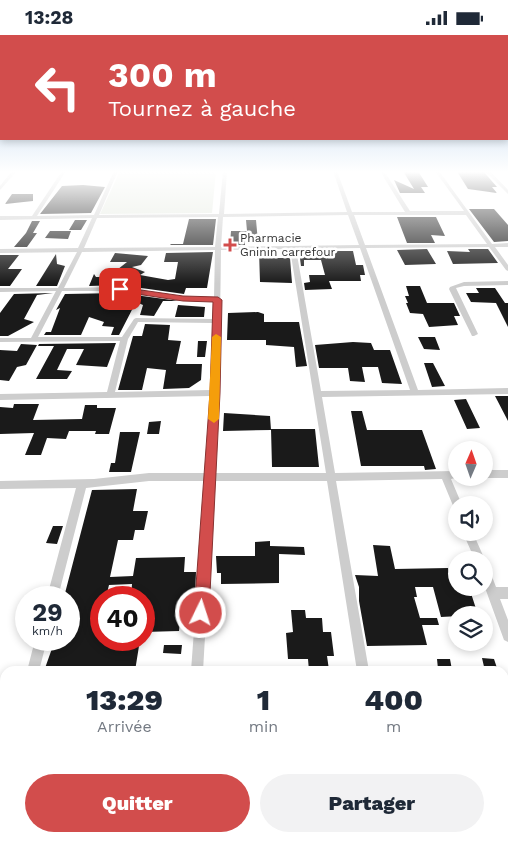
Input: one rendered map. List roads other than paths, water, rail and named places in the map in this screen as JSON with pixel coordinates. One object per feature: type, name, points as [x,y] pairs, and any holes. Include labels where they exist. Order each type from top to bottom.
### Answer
[{"type":"street","points":[[34,217],[39,209]]},
{"type":"street","points":[[33,340],[80,251],[98,209]]},
{"type":"street","points":[[197,666],[211,476],[218,300],[218,249],[223,209]]},
{"type":"street","points":[[348,209],[415,392]]},
{"type":"street","points":[[405,209],[408,213]]},
{"type":"street","points":[[463,209],[508,269]]},
{"type":"street","points":[[0,218],[466,213]]},
{"type":"street","points":[[0,251],[508,245]]},
{"type":"street","points":[[293,248],[362,666]]},
{"type":"street","points":[[474,334],[452,289],[453,287],[464,284],[508,283]]},
{"type":"street","points":[[0,290],[120,289],[183,298],[218,300]]},
{"type":"street","points":[[110,395],[124,339],[136,320],[216,321]]},
{"type":"street","points":[[0,340],[124,339]]},
{"type":"street","points":[[318,394],[508,391]]},
{"type":"street","points":[[0,397],[215,393]]},
{"type":"street","points":[[493,474],[508,474]]},
{"type":"street","points":[[0,485],[122,482],[149,477],[445,475],[453,496]]},
{"type":"street","points":[[55,586],[82,484]]},
{"type":"street","points":[[508,593],[493,593],[508,636]]},
{"type":"street","points":[[34,666],[38,651]]},
{"type":"place","name":"Pharmacie Gninin carrefour","points":[[230,245]]}]
